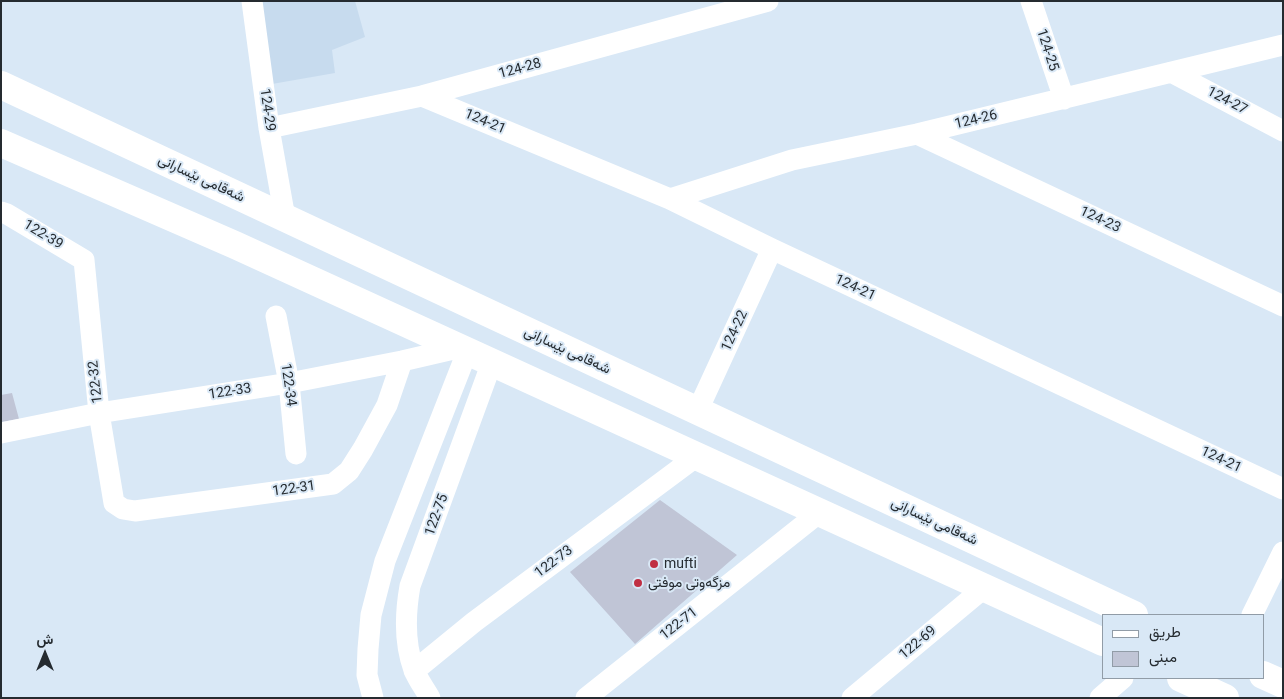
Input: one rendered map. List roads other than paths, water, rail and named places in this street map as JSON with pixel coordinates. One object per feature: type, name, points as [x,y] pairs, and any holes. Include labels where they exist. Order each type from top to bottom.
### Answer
[{"type":"main road","name":"شەقامی بێسارانی","points":[[3,92],[285,218],[1132,614]]},
{"type":"main road","points":[[1,143],[235,245],[1102,642]]},
{"type":"main road","points":[[1264,675],[1283,684],[1276,698]]},
{"type":"main road","points":[[1183,679],[1225,698]]},
{"type":"street","name":"124-29","points":[[252,1],[269,128],[285,218]]},
{"type":"street","name":"124-28","points":[[269,128],[422,96],[768,1]]},
{"type":"street","name":"124-25","points":[[1031,1],[1064,99]]},
{"type":"street","name":"124-26","points":[[670,199],[792,160],[917,134],[1283,45]]},
{"type":"street","name":"124-27","points":[[1171,72],[1283,131]]},
{"type":"street","name":"124-21","points":[[422,96],[670,199],[772,249],[1283,489]]},
{"type":"street","name":"124-23","points":[[917,134],[1283,306]]},
{"type":"street","name":"122-39","points":[[1,212],[84,260]]},
{"type":"street","name":"124-22","points":[[697,412],[772,249]]},
{"type":"street","name":"122-32","points":[[84,260],[100,413],[114,503]]},
{"type":"street","name":"122-34","points":[[276,316],[289,383],[296,454]]},
{"type":"street","name":"122-33","points":[[1,433],[100,413],[289,383],[462,350]]},
{"type":"street","points":[[373,698],[367,676],[368,649],[371,615],[385,560],[462,350]]},
{"type":"street","name":"122-31","points":[[114,503],[123,509],[135,511],[333,484],[349,471],[363,448],[387,405],[402,361]]},
{"type":"street","name":"122-75","points":[[430,698],[414,671],[407,642],[405,610],[410,586],[492,362]]},
{"type":"street","name":"122-73","points":[[414,671],[474,622],[697,456]]},
{"type":"street","name":"122-71","points":[[586,698],[820,512]]},
{"type":"street","points":[[1252,614],[1283,552]]},
{"type":"street","name":"122-69","points":[[852,698],[984,588]]},
{"type":"street","points":[[1100,698],[1122,679]]},
{"type":"place","name":"mufti","points":[[654,564]]},
{"type":"place","name":"مزگەوتی موفتی","points":[[638,583]]}]
